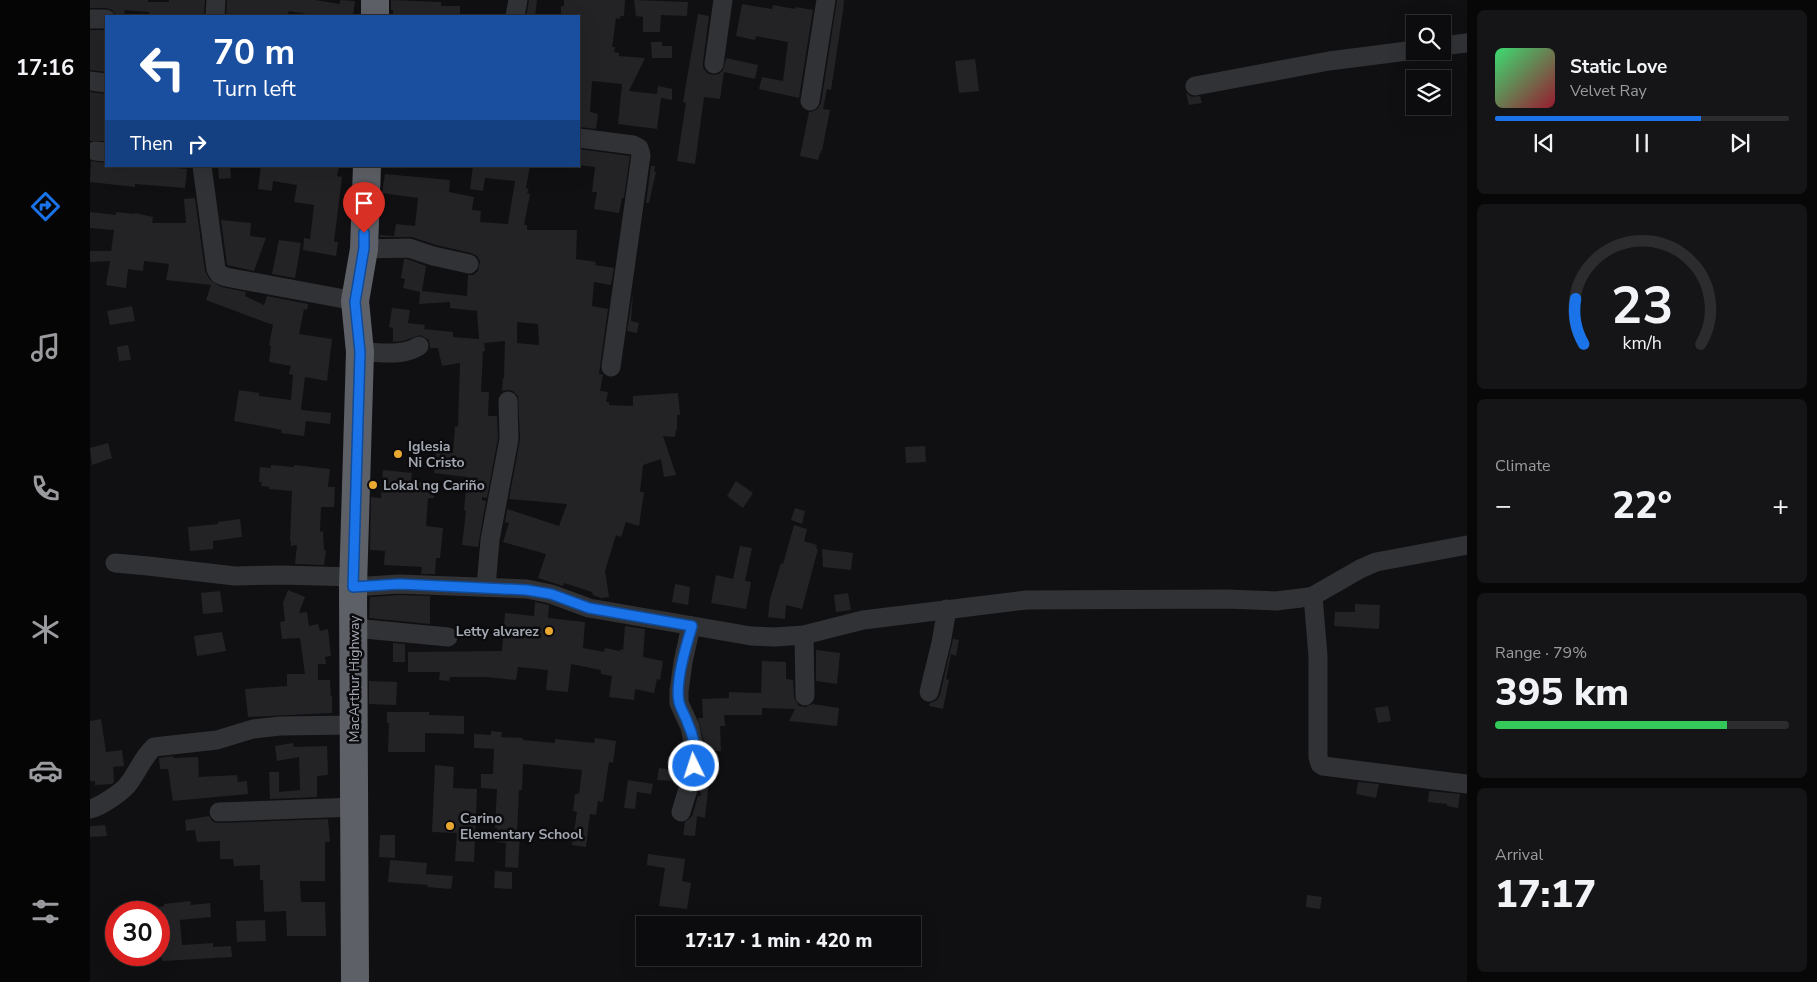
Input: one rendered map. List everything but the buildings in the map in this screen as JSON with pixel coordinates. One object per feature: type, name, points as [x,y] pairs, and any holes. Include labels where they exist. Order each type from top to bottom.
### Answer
[{"type":"highway","points":[[374,15],[375,0]]},
{"type":"highway","name":"MacArthur Highway","points":[[355,982],[354,582],[360,352],[355,302],[364,248],[367,167]]},
{"type":"street","points":[[215,15],[216,0]]},
{"type":"street","points":[[515,15],[518,0]]},
{"type":"street","points":[[714,64],[723,0]]},
{"type":"street","points":[[810,100],[826,0]]},
{"type":"street","points":[[90,19],[105,19]]},
{"type":"street","points":[[1451,45],[1467,43]]},
{"type":"street","points":[[1195,86],[1329,61],[1406,51]]},
{"type":"street","points":[[90,81],[105,83]]},
{"type":"street","points":[[580,138],[633,146],[639,148],[640,154],[610,367]]},
{"type":"street","points":[[202,167],[216,270],[219,274],[226,277],[355,302]]},
{"type":"street","points":[[364,248],[410,248],[433,256],[470,264]]},
{"type":"street","points":[[360,352],[400,354],[411,352],[419,346]]},
{"type":"street","points":[[486,587],[490,540],[509,439],[508,401]]},
{"type":"street","points":[[115,563],[235,576],[282,575],[354,582],[527,590],[551,594],[589,608],[751,636],[775,637],[804,635],[863,620],[1026,600],[1226,599],[1276,601],[1313,596],[1376,562],[1467,544]]},
{"type":"street","points":[[1313,596],[1318,656],[1320,764],[1323,766],[1467,784]]},
{"type":"street","points":[[929,692],[947,609]]},
{"type":"street","points":[[681,812],[696,752],[690,727],[679,703],[678,691],[682,662],[692,626]]},
{"type":"street","points":[[354,628],[448,637]]},
{"type":"street","points":[[804,635],[805,696]]},
{"type":"street","points":[[90,809],[96,808],[128,785],[144,758],[154,747],[217,740],[253,729],[280,726],[354,725]]},
{"type":"street","points":[[219,812],[355,807]]},
{"type":"place","name":"Iglesia Ni Cristo","points":[[398,454]]},
{"type":"place","name":"Lokal ng Cariño","points":[[373,485]]},
{"type":"place","name":"Letty alvarez","points":[[549,631]]},
{"type":"place","name":"Carino Elementary School","points":[[450,826]]},
{"type":"route","points":[[364,233],[364,248],[355,302],[360,352],[353,587],[399,584],[478,586],[527,590],[551,594],[589,608],[692,626],[682,662],[678,691],[679,703],[690,727],[696,752],[694,766]]}]
